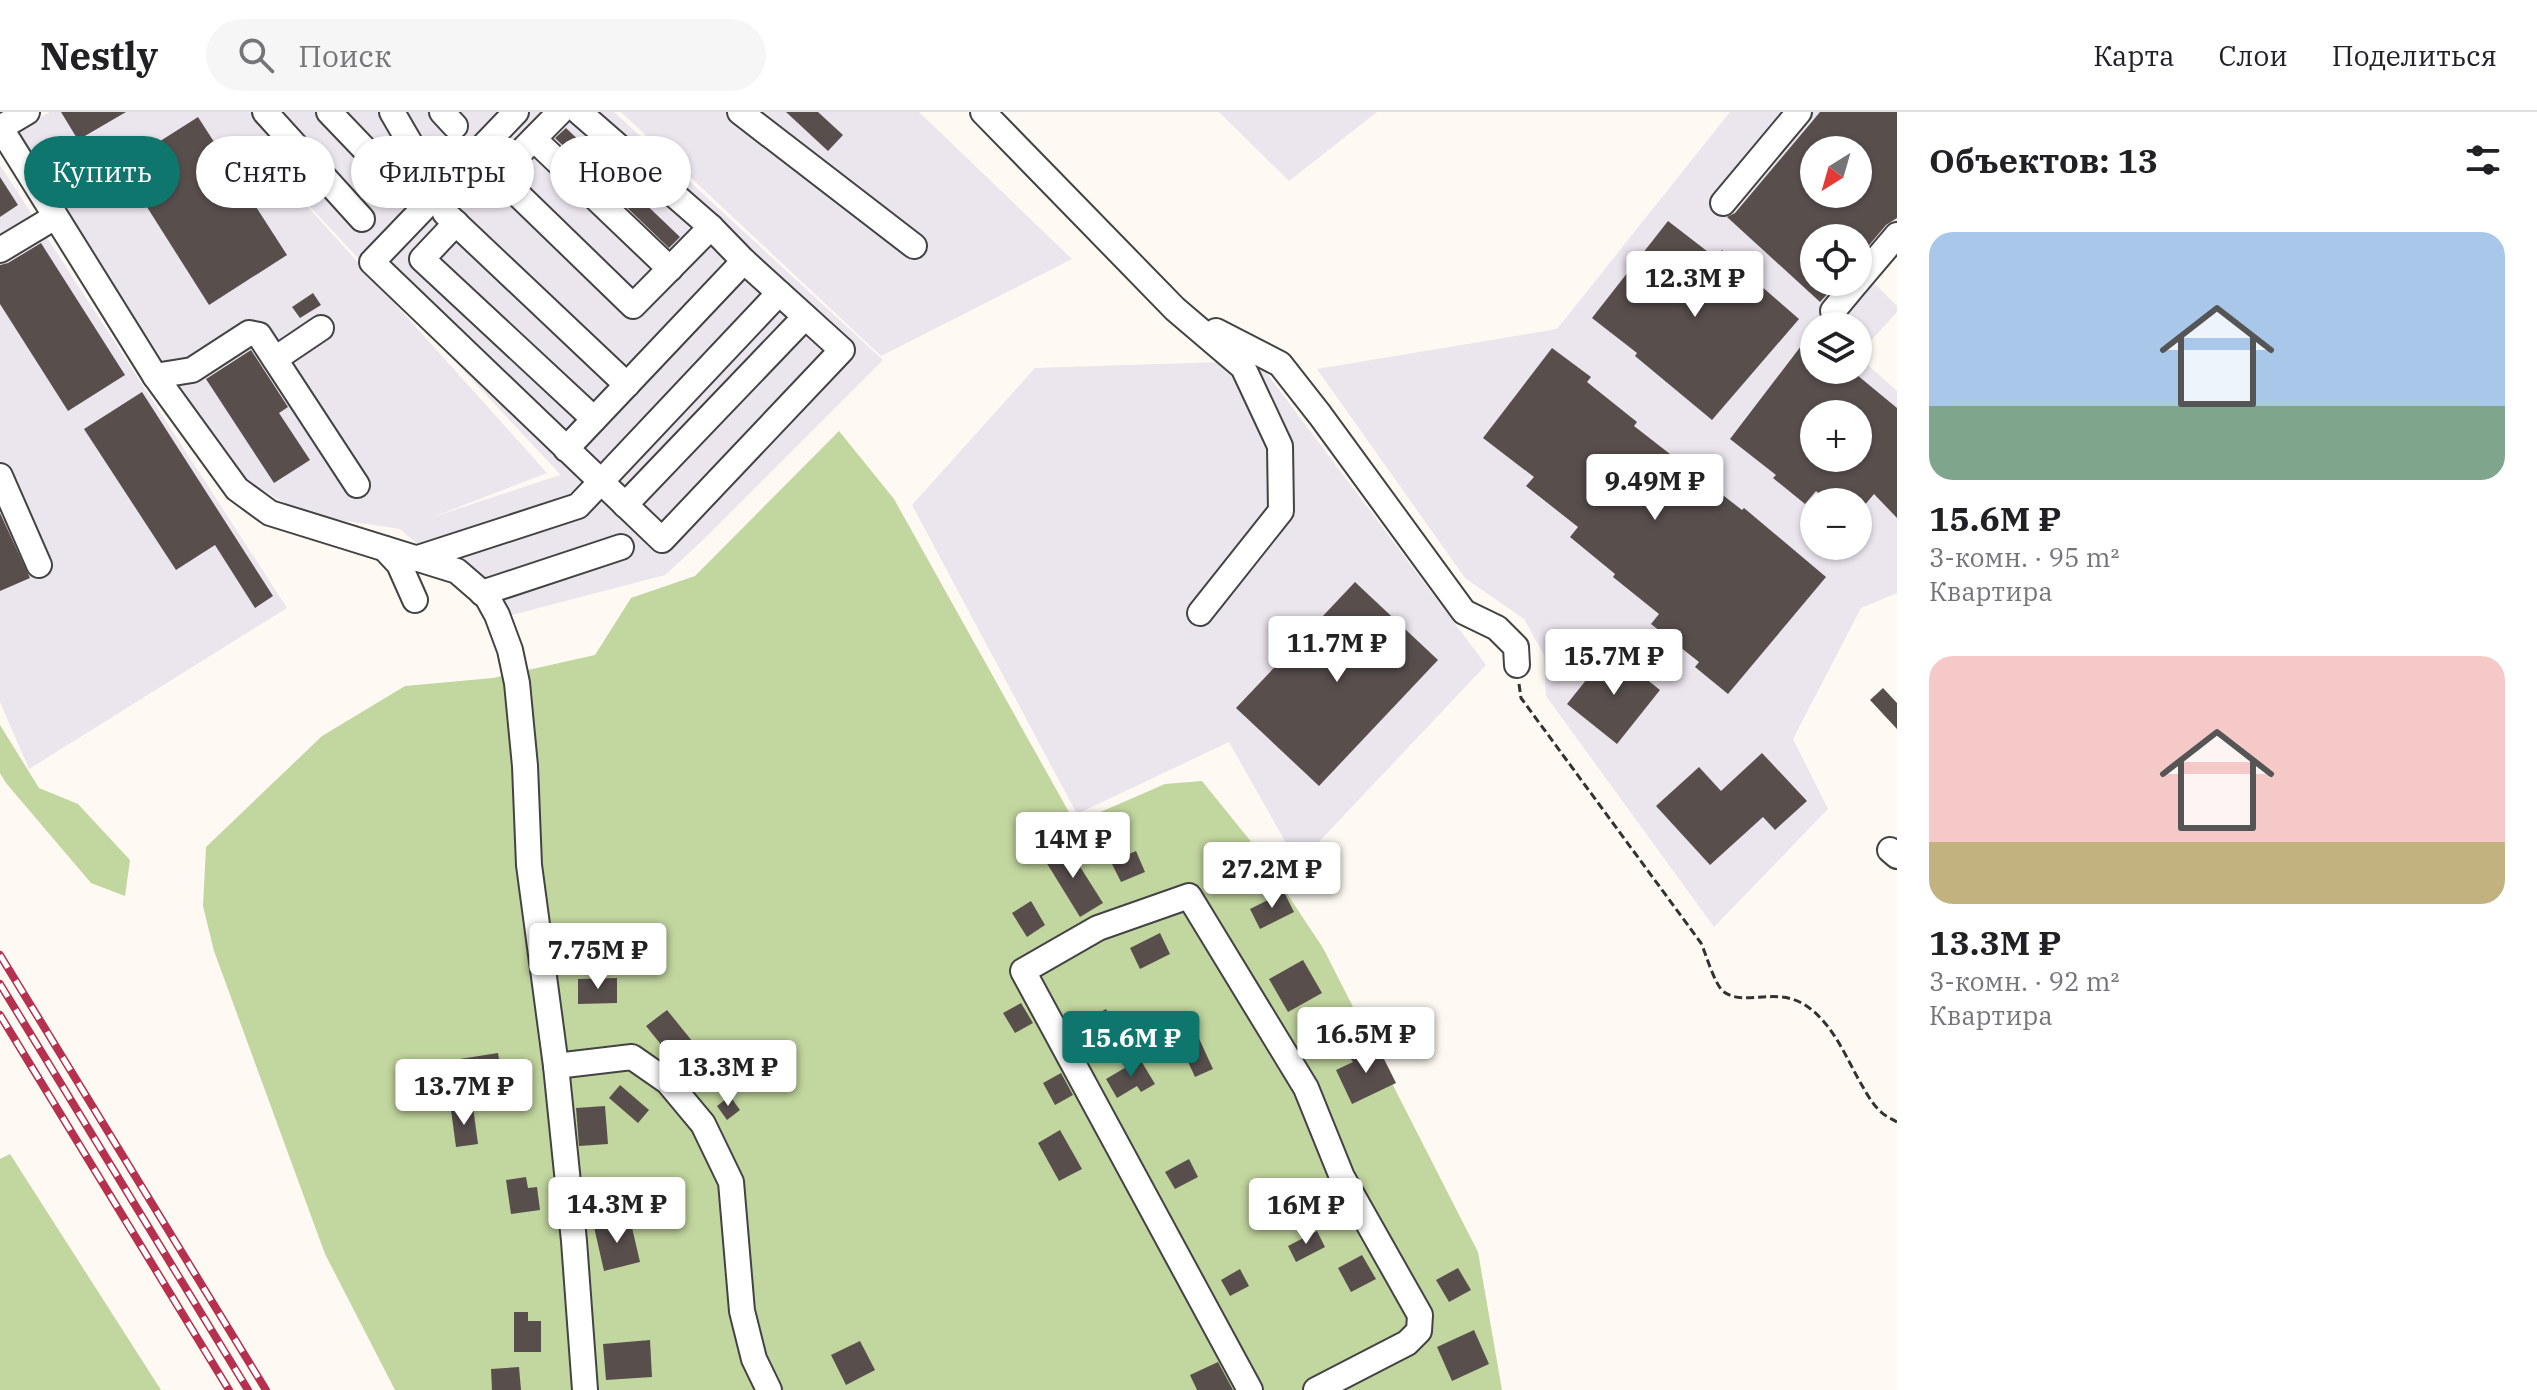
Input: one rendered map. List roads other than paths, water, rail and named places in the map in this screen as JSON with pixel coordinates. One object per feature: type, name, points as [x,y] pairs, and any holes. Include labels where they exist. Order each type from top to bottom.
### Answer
[{"type":"street","points":[[27,112],[0,128],[155,376],[237,489],[270,513],[457,571],[482,593],[497,615],[510,650],[517,683],[525,766],[529,865],[556,1066],[585,1390]]},
{"type":"street","points":[[265,112],[362,219]]},
{"type":"street","points":[[329,112],[352,136]]},
{"type":"street","points":[[392,112],[406,136]]},
{"type":"street","points":[[493,136],[516,112]]},
{"type":"street","points":[[560,112],[534,139],[670,269]]},
{"type":"street","points":[[424,208],[372,262],[662,540],[842,350],[711,227],[579,112]]},
{"type":"street","points":[[740,112],[914,246]]},
{"type":"street","points":[[983,112],[1175,309],[1243,367],[1280,446],[1281,511],[1200,613]]},
{"type":"street","points":[[1723,203],[1799,112]]},
{"type":"street","points":[[440,208],[627,385]]},
{"type":"street","points":[[532,208],[633,306],[711,227]]},
{"type":"street","points":[[0,250],[55,217]]},
{"type":"street","points":[[397,286],[456,223]]},
{"type":"street","points":[[1872,265],[1897,235]]},
{"type":"street","points":[[422,259],[594,419]]},
{"type":"street","points":[[566,449],[744,261]]},
{"type":"street","points":[[415,559],[578,506],[779,293]]},
{"type":"street","points":[[1833,311],[1846,296]]},
{"type":"street","points":[[1175,309],[1280,364],[1464,612],[1497,628],[1516,647],[1517,665]]},
{"type":"street","points":[[625,505],[805,317]]},
{"type":"street","points":[[275,359],[321,328]]},
{"type":"street","points":[[155,376],[192,370],[249,333],[259,335],[357,485]]},
{"type":"street","points":[[0,476],[39,565]]},
{"type":"street","points":[[482,593],[621,547]]},
{"type":"street","points":[[385,549],[399,564],[415,600]]},
{"type":"street","points":[[1250,1390],[1023,971],[1098,928],[1189,896],[1306,1088],[1342,1177],[1420,1315],[1419,1331],[1407,1343],[1316,1390]]},
{"type":"street","points":[[556,1066],[632,1057],[668,1082],[703,1124],[731,1182],[742,1311],[754,1359],[769,1390]]},
{"type":"railway","points":[[0,955],[266,1390]]},
{"type":"railway","points":[[0,984],[248,1390]]},
{"type":"railway","points":[[0,1015],[229,1390]]}]
